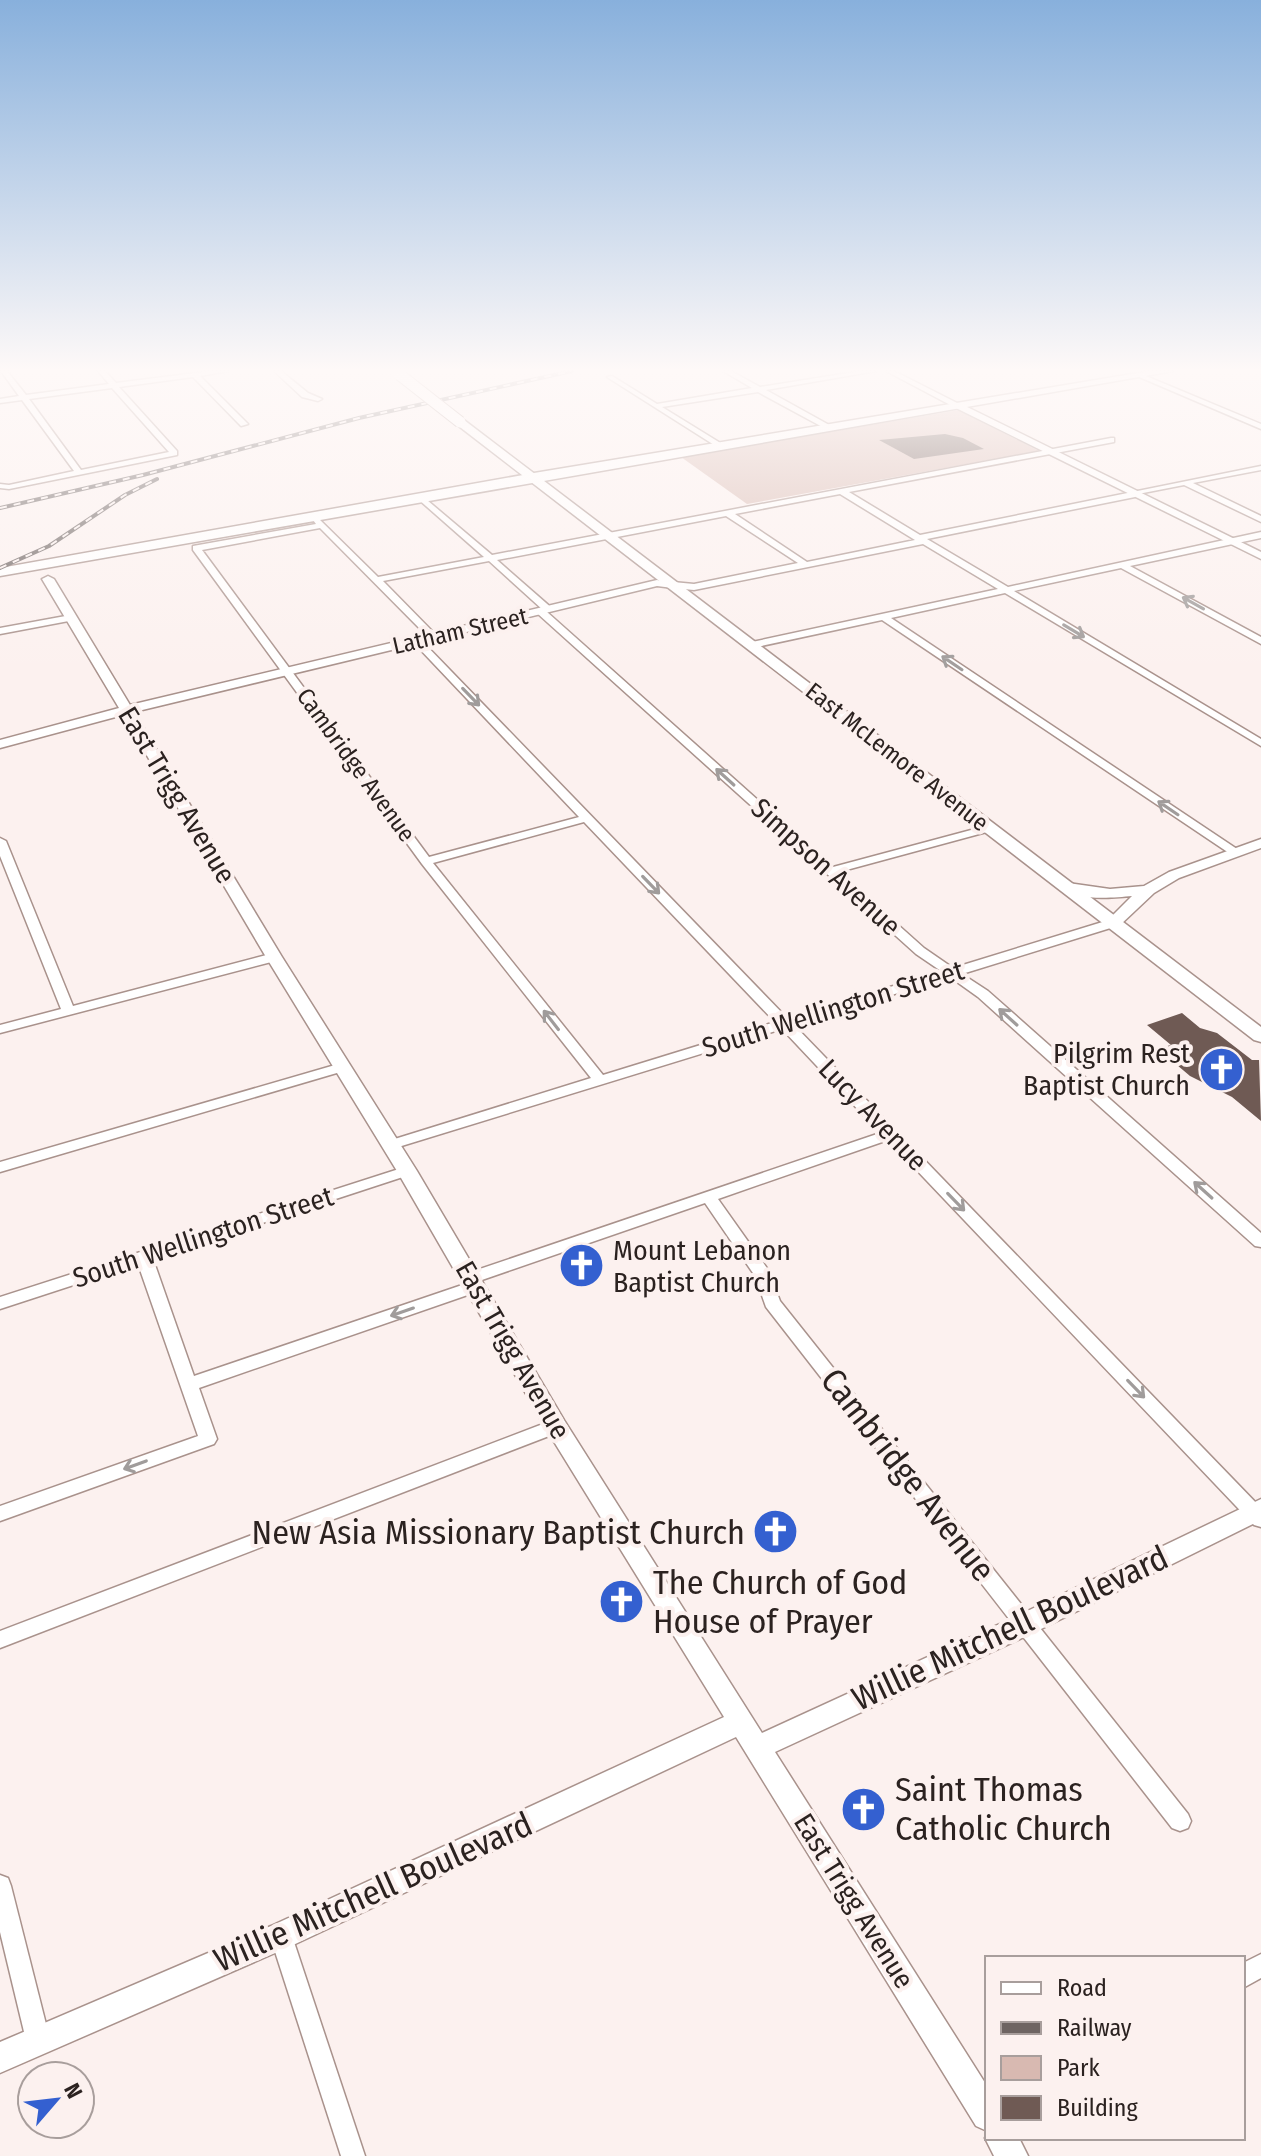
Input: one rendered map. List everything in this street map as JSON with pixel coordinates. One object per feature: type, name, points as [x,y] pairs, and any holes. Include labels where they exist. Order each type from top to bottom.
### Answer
[{"type":"main road","points":[[527,472],[534,477]]},
{"type":"main road","points":[[0,572],[315,520],[421,497],[566,472]]},
{"type":"main road","name":"East McLemore Avenue","points":[[534,477],[1261,1036]]},
{"type":"street","points":[[5,487],[86,472]]},
{"type":"street","points":[[376,580],[942,472]]},
{"type":"street","points":[[1090,472],[1261,556]]},
{"type":"street","name":"Latham Street","points":[[0,744],[127,710],[657,583],[694,587],[1243,472]]},
{"type":"street","points":[[1185,483],[1261,519]]},
{"type":"street","points":[[841,491],[1261,743]]},
{"type":"street","name":"Simpson Avenue","points":[[421,497],[920,951],[983,994],[1261,1242]]},
{"type":"street","points":[[726,512],[805,564]]},
{"type":"street","points":[[315,520],[433,637]]},
{"type":"street","name":"Cambridge Avenue","points":[[315,520],[196,548],[426,861],[600,1080]]},
{"type":"street","points":[[752,645],[1261,535]]},
{"type":"street","points":[[1124,566],[1261,641]]},
{"type":"street","name":"East Trigg Avenue","points":[[48,579],[274,957],[407,1171],[556,1426],[985,2112]]},
{"type":"street","points":[[884,617],[1233,851]]},
{"type":"street","points":[[0,631],[71,618]]},
{"type":"street","name":"Lucy Avenue","points":[[417,641],[1259,1514]]},
{"type":"street","points":[[426,861],[587,818]]},
{"type":"street","points":[[831,871],[990,828]]},
{"type":"street","points":[[0,841],[69,1012]]},
{"type":"street","name":"South Wellington Street","points":[[390,1145],[1113,923],[1148,890],[1174,875],[1261,843]]},
{"type":"street","points":[[1068,888],[1110,894],[1148,890]]},
{"type":"street","points":[[0,1029],[274,957]]},
{"type":"street","points":[[0,1167],[342,1067]]},
{"type":"street","points":[[190,1384],[891,1134]]},
{"type":"street","name":"South Wellington Street","points":[[0,1303],[407,1171]]},
{"type":"street","name":"Cambridge Avenue","points":[[709,1197],[763,1275],[772,1303],[1180,1821]]},
{"type":"street","points":[[0,1514],[208,1439],[144,1257]]},
{"type":"street","points":[[0,1640],[556,1426]]},
{"type":"street","name":"Willie Mitchell Boulevard","points":[[759,1747],[1259,1514]]},
{"type":"street","name":"Willie Mitchell Boulevard","points":[[0,2058],[281,1936],[743,1721]]},
{"type":"street","points":[[0,1886],[38,2040]]},
{"type":"street","points":[[281,1936],[353,2156]]},
{"type":"green space","points":[[702,472],[925,472],[747,504]]},
{"type":"building","name":"Pilgrim Rest Baptist Church","points":[[1182,1013],[1200,1028],[1217,1033],[1252,1060],[1259,1060],[1261,1121],[1232,1097],[1190,1076],[1164,1054],[1160,1048],[1171,1045],[1147,1025]]},
{"type":"railway","points":[[0,508],[156,472]]},
{"type":"railway","points":[[0,568],[49,546],[125,495],[157,479]]},
{"type":"place","name":"Pilgrim Rest Baptist Church","points":[[1221,1069]]},
{"type":"place","name":"Mount Lebanon Baptist Church","points":[[582,1266]]},
{"type":"place","name":"New Asia Missionary Baptist Church","points":[[776,1532]]},
{"type":"place","name":"The Church of God House of Prayer","points":[[622,1602]]},
{"type":"place","name":"Saint Thomas Catholic Church","points":[[864,1809]]}]
